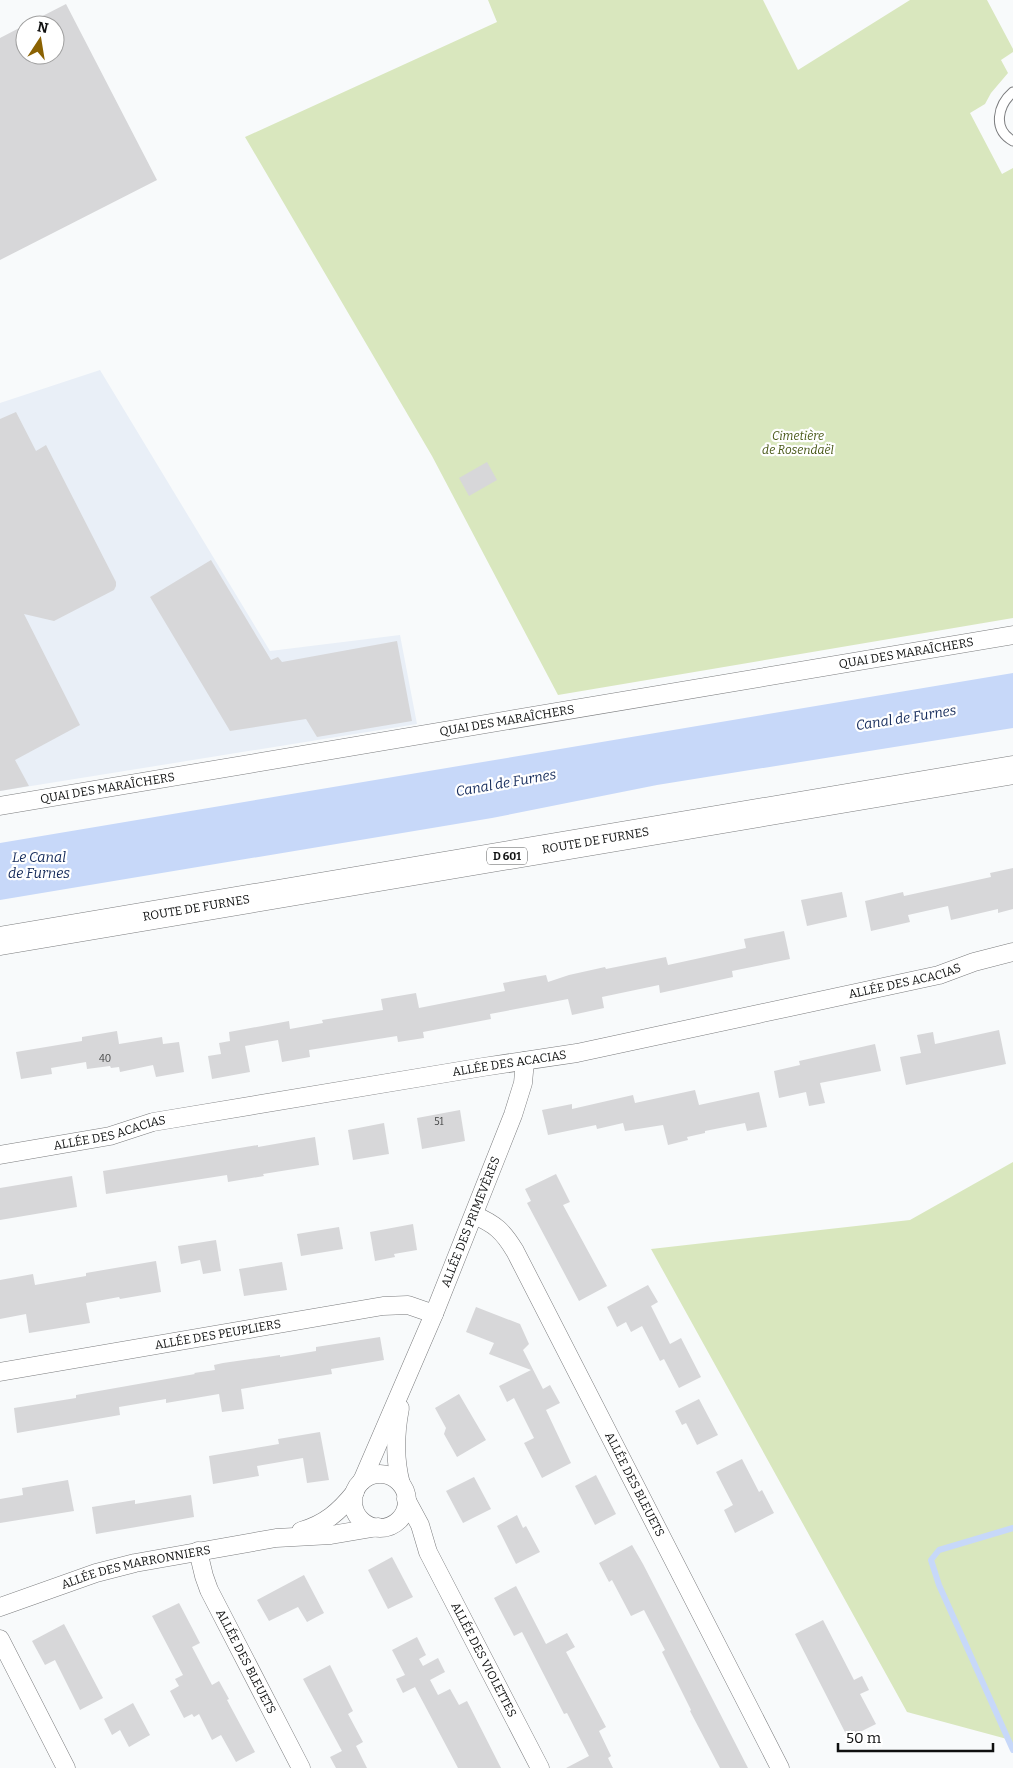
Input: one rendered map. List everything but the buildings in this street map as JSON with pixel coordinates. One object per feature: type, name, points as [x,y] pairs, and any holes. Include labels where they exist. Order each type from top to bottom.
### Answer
[{"type":"main road","name":"ROUTE DE FURNES","points":[[0,941],[1013,770]]},
{"type":"street","name":"QUAI DES MARAÎCHERS","points":[[0,806],[1013,635]]},
{"type":"street","name":"ALLÉE DES ACACIAS","points":[[0,1155],[110,1136],[153,1122],[483,1066],[577,1053],[939,975],[974,962],[1013,952]]},
{"type":"street","name":"ALLÉE DES PRIMEVÈRES","points":[[358,1487],[407,1378],[474,1215],[517,1103],[523,1083],[525,1061]]},
{"type":"street","name":"ALLÉE DES BLEUETS","points":[[474,1215],[489,1222],[501,1231],[515,1251],[780,1768]]},
{"type":"street","name":"ALLÉE DES PEUPLIERS","points":[[0,1372],[383,1306],[408,1305],[434,1314]]},
{"type":"street","name":"ALLÉE DES PRIMEVÈRES","points":[[404,1491],[397,1470],[396,1439],[398,1419],[407,1378]]},
{"type":"street","points":[[382,1474],[392,1477],[404,1491],[406,1506],[402,1515],[398,1521],[383,1526],[365,1523],[358,1515],[354,1506],[358,1487],[371,1476],[382,1474]]},
{"type":"street","name":"ALLÉE DES MARRONNIERS","points":[[0,1607],[108,1569],[276,1538],[309,1528],[326,1521],[339,1511],[358,1487]]},
{"type":"street","name":"ALLÉE DES VIOLETTES","points":[[404,1491],[420,1525],[428,1552]]},
{"type":"street","name":"ALLÉE DES MARRONNIERS","points":[[276,1538],[327,1535],[383,1526]]},
{"type":"street","name":"ALLÉE DES VIOLETTES","points":[[383,1526],[411,1533],[428,1552],[540,1768]]},
{"type":"street","name":"ALLÉE DES BLEUETS","points":[[198,1552],[209,1590],[301,1768]]},
{"type":"street","points":[[0,1639],[66,1768]]},
{"type":"lane","points":[[1013,92],[1003,102],[999,117],[1003,132],[1013,141]]},
{"type":"shaded area","points":[[100,370],[270,651],[400,635],[417,724],[0,791],[0,403]]},
{"type":"green space","name":"Cimetière de Rosendaël","points":[[488,0],[763,0],[798,70],[910,0],[987,0],[1013,49],[1013,52],[1001,60],[1008,73],[991,93],[985,104],[970,113],[1002,174],[1013,168],[1013,618],[558,695],[432,456],[245,137],[497,22]]},
{"type":"green space","points":[[1013,1162],[1013,1751],[1007,1739],[907,1712],[651,1249],[910,1220]]},
{"type":"water","name":"Le Canal de Furnes","points":[[1013,673],[1013,728],[657,785],[492,818],[0,900],[0,843]]},
{"type":"waterway","points":[[1013,1528],[939,1550],[931,1560],[939,1585],[1013,1750]]},
{"type":"water label","name":"Canal de Furnes","points":[[906,718]]},
{"type":"water label","name":"Canal de Furnes","points":[[506,783]]}]
